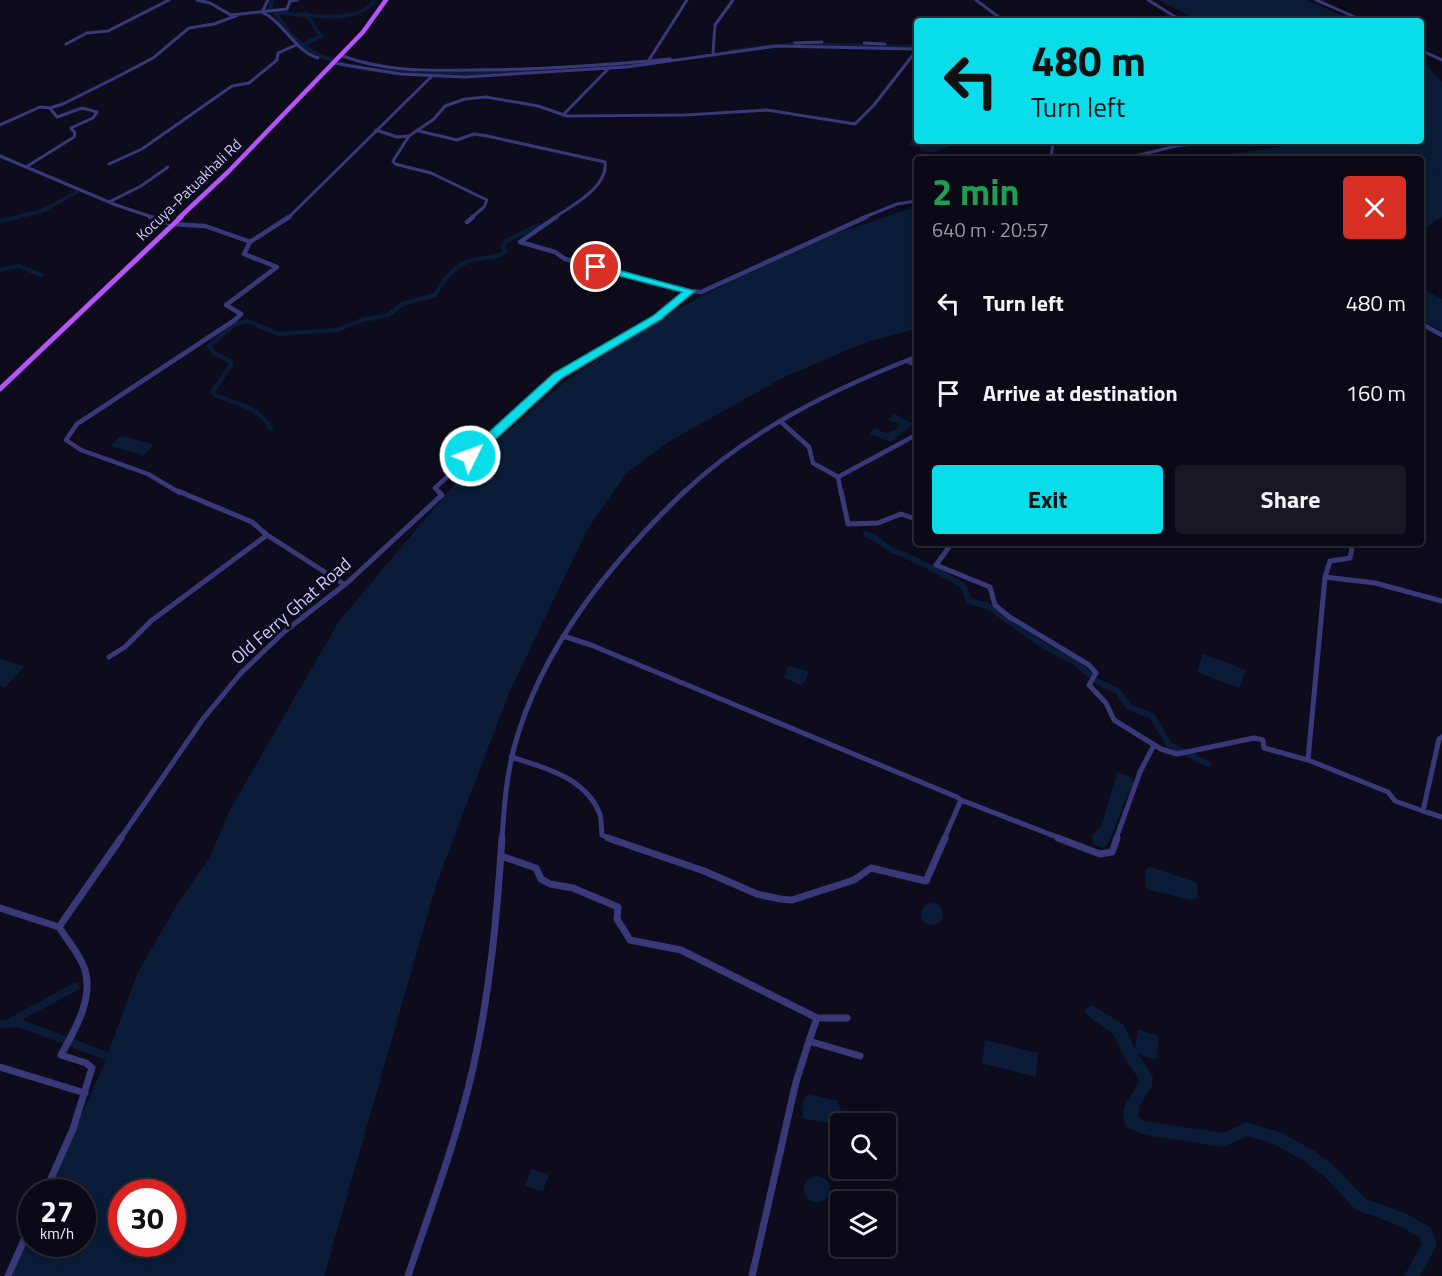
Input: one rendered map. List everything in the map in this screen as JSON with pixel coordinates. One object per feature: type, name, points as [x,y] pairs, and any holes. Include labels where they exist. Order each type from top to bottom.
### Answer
[{"type":"main road","name":"Kocuya-Patuakhali Rd","points":[[0,389],[228,172],[363,32],[386,0]]},
{"type":"street","points":[[66,44],[87,33],[108,31],[169,0]]},
{"type":"street","points":[[196,0],[210,3],[231,15],[269,13],[287,9],[290,1],[297,0]]},
{"type":"street","points":[[268,0],[262,12],[269,13],[296,45],[318,58]]},
{"type":"street","points":[[650,60],[687,0]]},
{"type":"street","points":[[713,53],[715,25],[733,0]]},
{"type":"street","points":[[976,0],[1000,18]]},
{"type":"street","points":[[1148,0],[1177,18]]},
{"type":"street","points":[[1316,0],[1357,18]]},
{"type":"street","points":[[0,125],[40,107],[50,108],[153,58],[189,28],[214,24],[238,15]]},
{"type":"street","points":[[340,56],[369,64],[453,72],[650,60],[780,43],[914,48]]},
{"type":"street","points":[[109,164],[142,150],[232,86],[249,83],[277,60],[278,53],[296,45]]},
{"type":"street","points":[[334,62],[431,77],[608,69],[691,60],[776,46],[914,48]]},
{"type":"street","points":[[376,130],[397,137],[409,136],[419,131],[445,106],[465,99],[500,98],[563,115],[685,114],[767,110],[855,124],[874,105],[914,51]]},
{"type":"street","points":[[1424,52],[1442,60]]},
{"type":"street","points":[[563,115],[608,69]]},
{"type":"street","points":[[342,583],[267,535],[252,522],[188,497],[148,474],[81,450],[66,440],[77,424],[239,316],[241,314],[226,305],[277,267],[244,254],[250,242],[285,221],[431,77]]},
{"type":"street","points":[[26,167],[74,137],[75,133],[71,128],[93,118],[97,112],[82,108],[57,117],[50,108]]},
{"type":"street","points":[[419,131],[457,140],[474,134],[487,136],[605,162],[606,169],[601,179],[587,195],[520,242],[555,252],[565,259],[690,291]]},
{"type":"street","points":[[409,136],[405,146],[393,161],[395,164],[408,165],[440,176],[487,200],[484,207],[467,222]]},
{"type":"street","points":[[1135,156],[1191,144]]},
{"type":"street","points":[[0,156],[109,202],[172,224],[205,226],[250,242]]},
{"type":"street","points":[[109,202],[141,186],[168,167]]},
{"type":"street","name":"Old Ferry Ghat Road","points":[[59,927],[203,719],[241,674],[284,632],[348,582],[441,495],[435,488],[558,376],[657,318],[690,291],[701,292],[817,237],[886,208],[914,201]]},
{"type":"street","points":[[1424,325],[1442,335]]},
{"type":"street","points":[[408,1276],[468,1093],[479,1036],[511,757],[535,689],[563,636],[641,535],[695,483],[773,425],[914,358]]},
{"type":"street","points":[[907,361],[914,364]]},
{"type":"street","points":[[780,422],[810,447],[813,463],[838,477],[848,524],[883,522],[892,515],[905,513],[914,518]]},
{"type":"street","points":[[838,477],[914,436]]},
{"type":"street","points":[[109,657],[125,647],[151,621],[267,535]]},
{"type":"street","points":[[950,546],[936,565],[990,587],[995,605],[1089,665],[1095,672],[1091,680],[1114,720],[1154,745],[1177,754],[1210,749],[1254,738],[1263,740],[1264,748],[1272,752],[1308,760],[1388,792],[1395,801],[1442,817]]},
{"type":"street","points":[[1308,760],[1324,577],[1330,561],[1350,558],[1352,546]]},
{"type":"street","points":[[1324,577],[1375,582],[1442,601]]},
{"type":"street","points":[[563,636],[591,645],[961,800],[1100,854],[1107,855],[1112,852],[1140,772],[1154,745]]},
{"type":"street","points":[[1423,812],[1437,758],[1438,745],[1442,737]]},
{"type":"street","points":[[511,757],[545,767],[580,786],[599,812],[602,835],[708,873],[752,892],[783,900],[792,900],[854,880],[871,868],[926,881],[961,800]]},
{"type":"street","points":[[501,856],[536,868],[541,879],[550,884],[573,888],[618,907],[617,919],[630,940],[681,950],[817,1018],[847,1018]]},
{"type":"street","points":[[0,908],[59,927],[85,968],[85,991],[73,1036],[61,1055],[86,1063],[92,1068],[85,1093],[50,1179]]},
{"type":"street","points":[[752,1276],[796,1082],[817,1018]]},
{"type":"street","points":[[809,1041],[860,1056]]},
{"type":"street","points":[[0,1067],[85,1093]]},
{"type":"street","points":[[8,1276],[18,1254]]},
{"type":"water","points":[[1159,0],[1307,0],[1347,18],[1193,18]]},
{"type":"water","points":[[1424,63],[1442,82],[1442,217],[1424,229],[1424,156],[1220,156],[1298,144],[1424,144]]},
{"type":"water","points":[[914,137],[914,144],[950,144],[931,152],[921,151],[919,146],[908,146]]},
{"type":"water","points":[[914,208],[914,330],[867,342],[786,376],[670,441],[626,474],[587,530],[509,693],[437,882],[324,1276],[12,1276],[20,1257],[96,1257],[96,1179],[53,1179],[103,1067],[137,974],[175,908],[210,857],[231,808],[339,621],[474,461],[567,380],[651,324],[731,280],[831,235]]},
{"type":"water","points":[[1424,290],[1442,299],[1442,331],[1424,321]]},
{"type":"water","points":[[895,414],[913,424],[891,442],[870,434],[874,428],[885,433],[896,430],[900,424],[888,420]]},
{"type":"water","points":[[121,436],[154,444],[144,455],[110,446]]},
{"type":"water","points":[[1203,654],[1246,670],[1239,688],[1197,672]]},
{"type":"water","points":[[0,658],[24,667],[5,687],[0,686]]},
{"type":"water","points":[[788,666],[809,671],[805,682],[801,685],[784,678]]},
{"type":"water","points":[[1117,772],[1132,777],[1133,782],[1107,846],[1103,848],[1093,844],[1092,836],[1102,825]]},
{"type":"water","points":[[1150,867],[1195,882],[1198,886],[1197,898],[1192,900],[1149,890],[1145,885],[1146,870]]},
{"type":"water","points":[[932,903],[940,906],[943,914],[940,922],[932,925],[924,922],[921,914],[924,906]]},
{"type":"water","points":[[1138,1029],[1159,1036],[1156,1060],[1134,1053]]},
{"type":"water","points":[[985,1040],[1038,1053],[1036,1077],[982,1063]]},
{"type":"water","points":[[809,1094],[837,1101],[841,1111],[840,1113],[830,1113],[830,1124],[802,1118],[804,1099]]},
{"type":"water","points":[[531,1169],[549,1174],[543,1191],[525,1186]]},
{"type":"water","points":[[817,1176],[826,1180],[830,1189],[826,1198],[817,1202],[808,1198],[804,1189],[808,1180]]},
{"type":"waterway","points":[[272,0],[270,11],[275,13]]},
{"type":"waterway","points":[[307,15],[343,16],[367,8],[375,0]]},
{"type":"waterway","points":[[275,13],[307,15]]},
{"type":"waterway","points":[[275,13],[288,32],[300,44],[327,58],[353,66],[414,74],[531,70]]},
{"type":"waterway","points":[[302,45],[321,36],[307,15]]},
{"type":"waterway","points":[[732,51],[794,44],[914,47]]},
{"type":"waterway","points":[[574,68],[641,64]]},
{"type":"waterway","points":[[12,218],[42,211],[77,192]]},
{"type":"waterway","points":[[0,221],[18,217]]},
{"type":"waterway","points":[[271,429],[266,421],[254,411],[215,395],[213,391],[231,365],[230,361],[214,353],[209,346],[235,324],[248,321],[278,334],[337,330],[362,320],[388,315],[402,304],[435,295],[455,269],[467,262],[505,252],[503,247],[506,241],[539,225]]},
{"type":"waterway","points":[[0,270],[19,266],[41,275]]},
{"type":"waterway","points":[[866,534],[957,582],[964,587],[969,601],[988,606],[1044,646],[1075,662],[1098,682],[1118,691],[1129,707],[1152,716],[1169,745],[1208,764]]},
{"type":"waterway","points":[[12,1021],[75,987]]},
{"type":"waterway","points":[[1092,1011],[1119,1030],[1131,1056],[1146,1077],[1145,1087],[1132,1107],[1131,1122],[1145,1128],[1224,1140],[1246,1129],[1275,1137],[1309,1156],[1329,1171],[1361,1205],[1402,1219],[1426,1233],[1430,1245],[1412,1276]]},
{"type":"waterway","points":[[0,1024],[19,1023],[112,1058]]},
{"type":"route","points":[[470,456],[558,376],[585,358],[657,318],[690,291],[596,267]]}]
